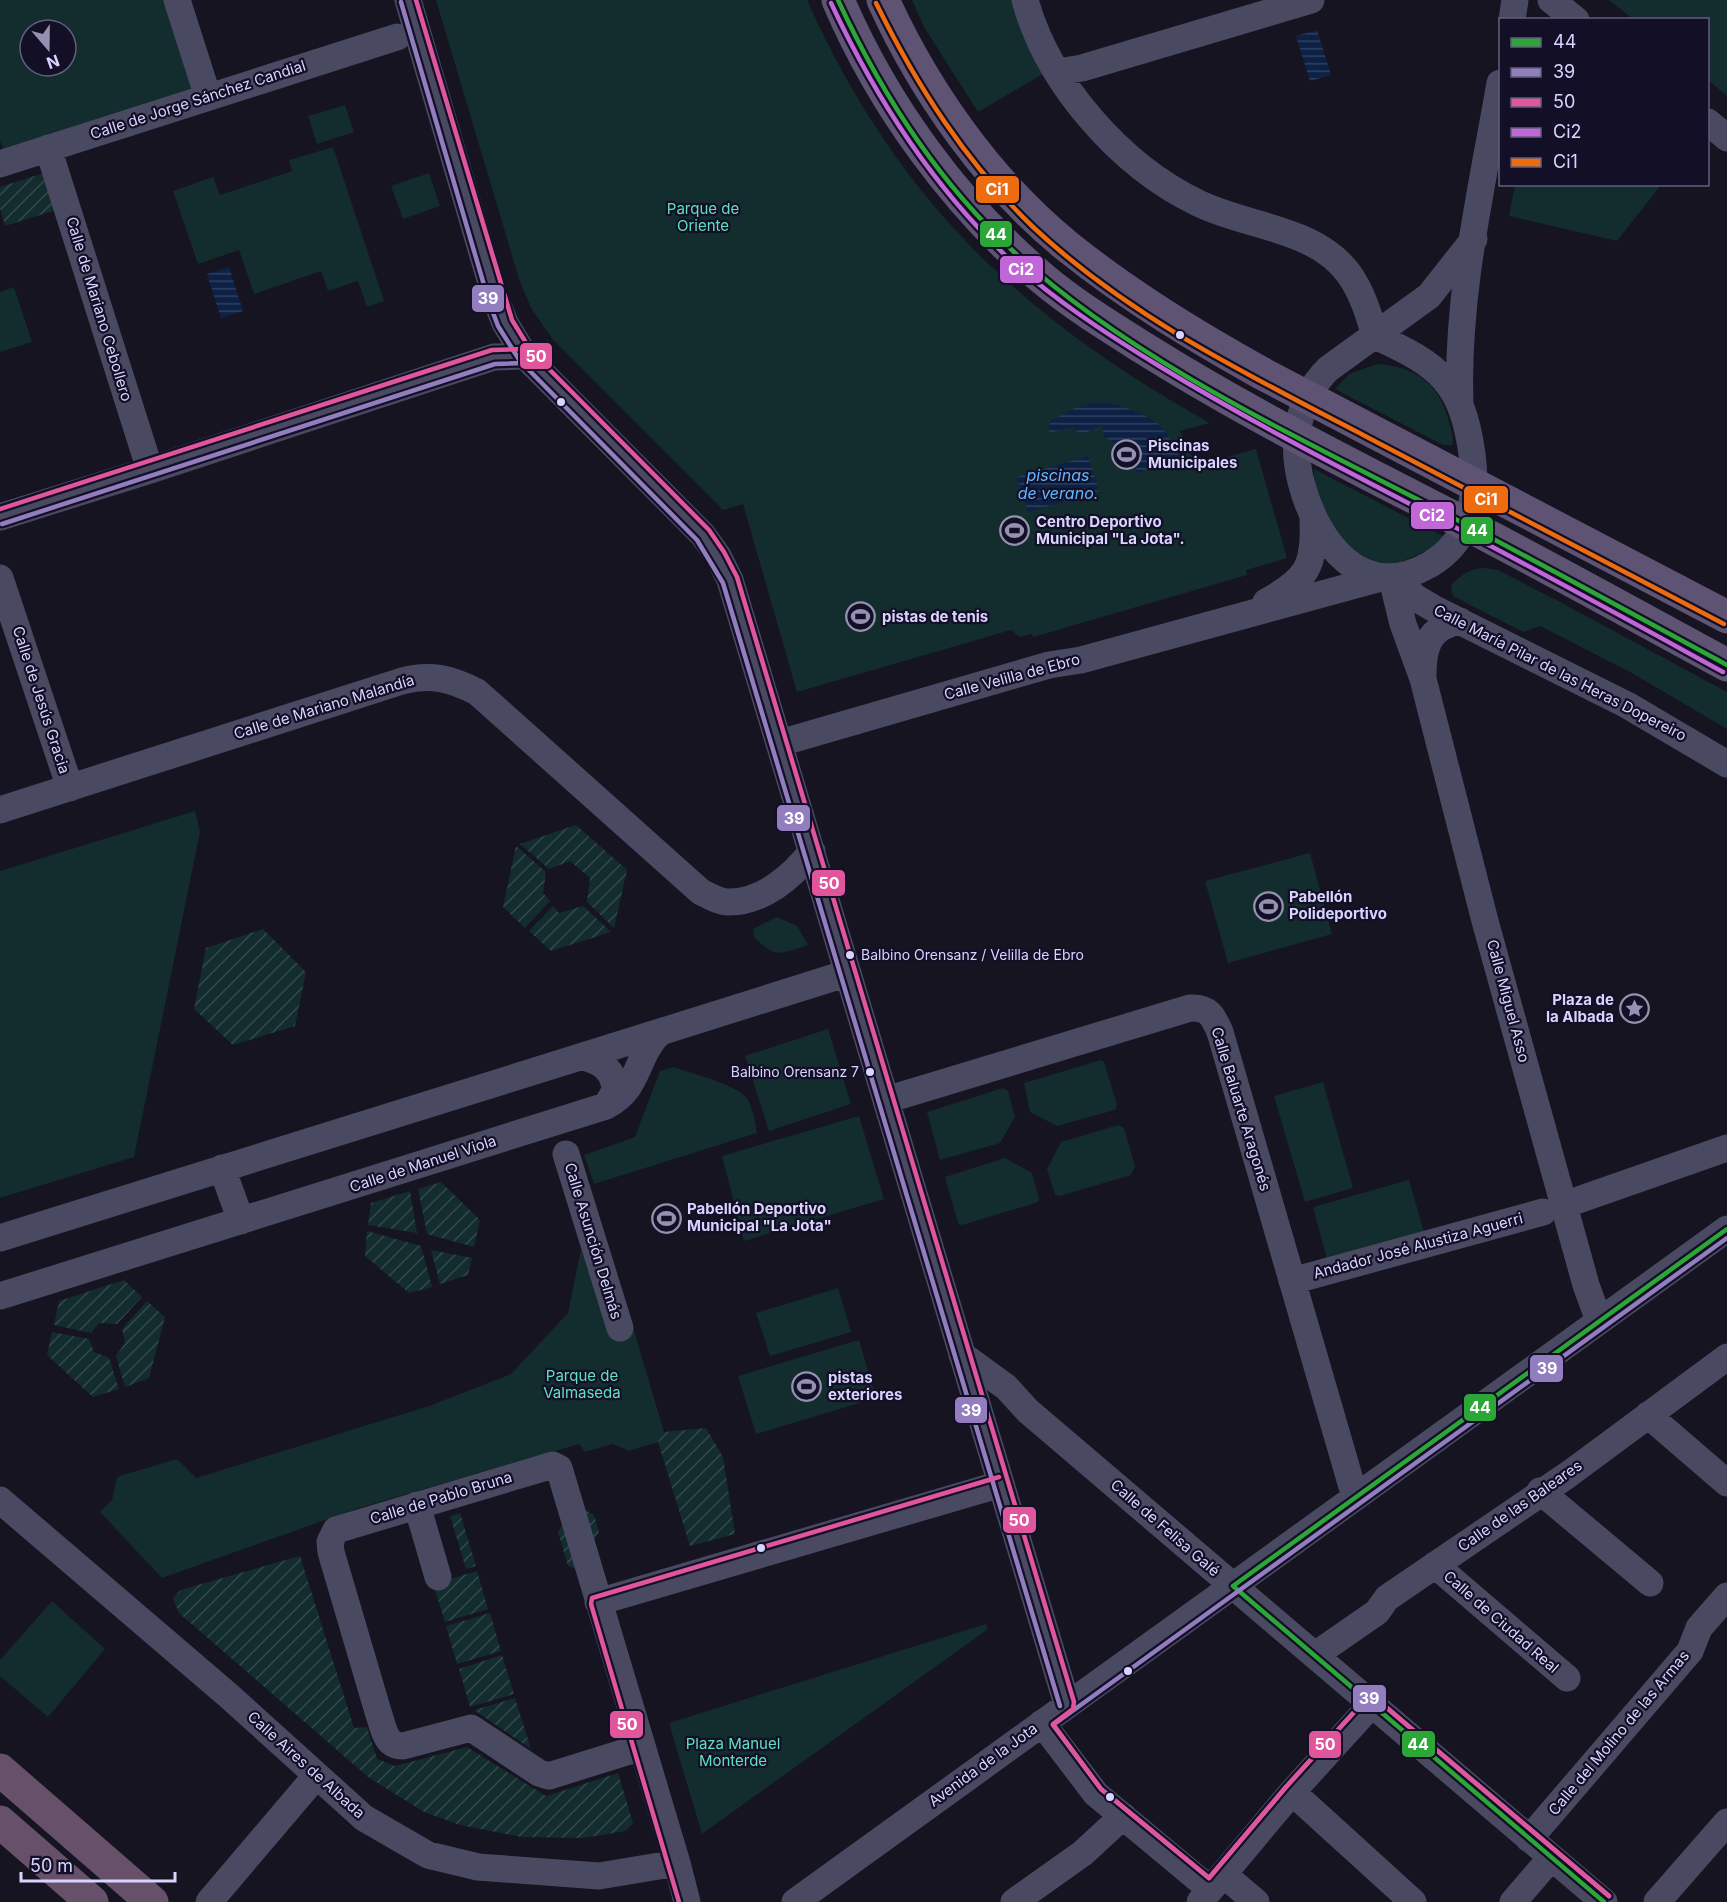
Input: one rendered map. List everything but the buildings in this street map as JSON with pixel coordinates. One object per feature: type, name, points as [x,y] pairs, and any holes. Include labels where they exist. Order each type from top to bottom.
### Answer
[{"type":"highway","points":[[0,1770],[152,1902]]},
{"type":"highway","points":[[0,1822],[92,1902]]},
{"type":"main road","points":[[838,0],[870,66],[928,155],[963,200],[1001,241],[1043,279],[1081,308],[1162,360],[1295,436],[1466,524],[1727,665]]},
{"type":"main road","points":[[883,0],[924,77],[964,136],[1014,195],[1067,245],[1136,297],[1193,335],[1308,398],[1727,617]]},
{"type":"street","points":[[177,0],[208,97]]},
{"type":"street","points":[[408,0],[496,300],[505,322],[525,356],[676,505],[718,556],[741,614],[1067,1704]]},
{"type":"street","points":[[1024,0],[1043,48],[1098,127],[1156,178],[1207,207],[1305,240],[1333,258],[1351,278],[1366,307],[1375,336],[1435,369],[1460,403]]},
{"type":"street","points":[[1058,72],[1082,68],[1311,0]]},
{"type":"street","points":[[1512,18],[1515,0]]},
{"type":"street","points":[[1551,0],[1574,18]]},
{"type":"street","name":"Calle de Jorge Sánchez Candial","points":[[0,164],[397,37]]},
{"type":"street","points":[[1466,524],[1474,484],[1469,432],[1460,403],[1461,340],[1473,239],[1499,89]]},
{"type":"street","points":[[1709,124],[1727,138]]},
{"type":"street","name":"Calle de Mariano Cebollero","points":[[48,148],[150,470]]},
{"type":"street","points":[[1313,520],[1299,471],[1295,436],[1308,398],[1319,378],[1328,369],[1429,296],[1473,239]]},
{"type":"street","points":[[0,516],[150,470],[494,357],[525,356]]},
{"type":"street","name":"Calle Velilla de Ebro","points":[[1245,614],[1279,595],[1302,578],[1313,558],[1313,520]]},
{"type":"street","name":"Calle María Pilar de las Heras Dopereiro","points":[[1313,520],[1343,558],[1361,571],[1390,578],[1416,598],[1627,705],[1727,764]]},
{"type":"street","name":"Calle Velilla de Ebro","points":[[780,743],[1048,665],[1081,660],[1245,614],[1420,570],[1445,555],[1460,538],[1466,524]]},
{"type":"street","name":"Calle de Jesús Gracia","points":[[0,578],[70,788]]},
{"type":"street","name":"Calle Miguel Asso","points":[[1390,578],[1403,624],[1423,679],[1485,921],[1554,1209],[1599,1321]]},
{"type":"street","name":"Calle Miguel Asso","points":[[1423,679],[1426,642],[1442,626],[1460,621]]},
{"type":"street","name":"Calle de Mariano Malandía","points":[[0,810],[402,681],[430,676],[445,678],[477,692],[701,892],[717,900],[727,902],[756,898],[797,871],[812,851]]},
{"type":"street","points":[[0,1238],[848,973]]},
{"type":"street","name":"Calle Baluarte Aragonés","points":[[886,1100],[1179,1012],[1201,1007],[1209,1011],[1220,1032],[1354,1497]]},
{"type":"street","name":"Calle de Manuel Viola","points":[[0,1296],[606,1106],[628,1090],[645,1051],[660,1032]]},
{"type":"street","points":[[581,1057],[602,1064],[613,1077],[615,1091],[606,1106]]},
{"type":"street","name":"Andador José Alustiza Aguerri","points":[[1292,1281],[1554,1209],[1727,1148]]},
{"type":"street","name":"Calle Asunción Delmás","points":[[566,1154],[620,1328]]},
{"type":"street","points":[[222,1168],[241,1221]]},
{"type":"street","name":"Avenida de la Jota","points":[[795,1902],[1727,1229]]},
{"type":"street","name":"Calle de Felisa Galé","points":[[962,1354],[1006,1387],[1028,1411],[1604,1902]]},
{"type":"street","name":"Calle de las Baleares","points":[[1315,1655],[1377,1612],[1387,1598],[1540,1491],[1569,1474],[1727,1357]]},
{"type":"street","points":[[981,1419],[1008,1410],[1028,1411]]},
{"type":"street","points":[[1648,1415],[1727,1483]]},
{"type":"street","name":"Calle de Pablo Bruna","points":[[598,1602],[559,1468],[553,1465],[336,1530],[330,1542],[387,1739],[393,1745],[403,1746],[471,1728],[544,1776],[642,1747]]},
{"type":"street","points":[[680,1898],[677,1863],[598,1602],[1000,1484]]},
{"type":"street","points":[[1540,1491],[1650,1583]]},
{"type":"street","name":"Calle Aires de Albada","points":[[0,1500],[229,1696],[364,1818],[428,1855],[478,1867],[599,1876],[677,1863]]},
{"type":"street","points":[[417,1505],[438,1577]]},
{"type":"street","name":"Calle de Ciudad Real","points":[[1435,1565],[1567,1678]]},
{"type":"street","name":"Calle del Molino de las Armas","points":[[1529,1839],[1690,1651],[1700,1628],[1727,1596]]},
{"type":"street","points":[[1211,1888],[1292,1792],[1372,1704]]},
{"type":"street","points":[[1042,1723],[1086,1784],[1123,1816],[1211,1888],[1256,1902]]},
{"type":"street","points":[[209,1902],[316,1776]]},
{"type":"street","points":[[1292,1792],[1413,1902]]},
{"type":"street","points":[[1014,1902],[1083,1853],[1123,1816]]},
{"type":"street","points":[[1657,1902],[1727,1822]]},
{"type":"street","points":[[1513,1902],[1551,1858]]},
{"type":"green space","points":[[0,0],[170,0],[198,91],[4,152],[0,140]]},
{"type":"green space","name":"Parque de Oriente","points":[[436,0],[807,0],[842,71],[881,135],[924,194],[971,247],[1023,295],[1080,341],[1142,383],[1210,423],[1180,431],[1196,466],[1256,449],[1287,558],[1246,570],[1247,575],[1033,637],[1032,634],[1020,637],[1011,630],[797,692],[743,504],[723,510],[554,341],[531,308],[519,279]]},
{"type":"green space","points":[[912,0],[1011,0],[1043,74],[978,112],[924,27]]},
{"type":"green space","points":[[1609,0],[1727,0],[1727,96],[1709,81],[1709,18],[1632,18]]},
{"type":"green space","points":[[345,105],[354,132],[317,144],[308,116]]},
{"type":"green space","points":[[333,147],[384,301],[367,307],[358,281],[328,291],[321,271],[254,294],[239,250],[198,264],[173,191],[213,177],[220,195],[292,171],[289,160]]},
{"type":"green space","points":[[44,173],[56,210],[5,226],[0,208],[0,187]]},
{"type":"green space","points":[[429,173],[440,206],[403,219],[391,186]]},
{"type":"green space","points":[[1515,186],[1660,186],[1617,241],[1509,216]]},
{"type":"green space","points":[[14,287],[32,342],[0,352],[0,292]]},
{"type":"green space","points":[[1377,364],[1390,365],[1413,372],[1431,386],[1444,405],[1452,432],[1452,445],[1443,445],[1335,389],[1349,374]]},
{"type":"green space","points":[[1314,469],[1443,536],[1435,547],[1401,562],[1386,564],[1365,560],[1331,531],[1314,489]]},
{"type":"green space","points":[[1485,568],[1498,570],[1727,692],[1727,729],[1630,672],[1540,626],[1523,632],[1453,596],[1451,586],[1462,575]]},
{"type":"green space","points":[[195,811],[200,832],[134,1157],[0,1198],[0,871]]},
{"type":"green space","points":[[576,825],[627,870],[614,928],[587,902],[590,878],[570,861],[549,869],[520,844]]},
{"type":"green space","points":[[516,846],[546,872],[543,893],[550,901],[525,928],[503,907]]},
{"type":"green space","name":"Pabellón Polideportivo","points":[[1310,853],[1332,934],[1228,963],[1205,881]]},
{"type":"green space","points":[[553,906],[559,913],[583,906],[611,932],[551,951],[529,931]]},
{"type":"green space","points":[[777,917],[797,926],[808,945],[779,953],[761,944],[754,937],[753,929]]},
{"type":"green space","points":[[263,929],[306,972],[295,1026],[233,1045],[194,1009],[206,948]]},
{"type":"green space","points":[[828,1029],[851,1104],[769,1131],[745,1056]]},
{"type":"green space","points":[[1101,1060],[1104,1062],[1117,1105],[1115,1110],[1057,1126],[1030,1112],[1024,1083]]},
{"type":"green space","points":[[674,1067],[722,1083],[745,1096],[752,1108],[757,1133],[594,1184],[584,1155],[635,1137],[660,1071]]},
{"type":"green space","points":[[1323,1082],[1353,1188],[1305,1202],[1274,1096]]},
{"type":"green space","points":[[1003,1088],[1008,1091],[1015,1117],[1000,1143],[940,1160],[927,1112]]},
{"type":"green space","points":[[859,1116],[884,1199],[744,1241],[722,1156]]},
{"type":"green space","points":[[1118,1125],[1124,1128],[1135,1166],[1131,1175],[1060,1196],[1055,1195],[1047,1169],[1061,1142]]},
{"type":"green space","points":[[1005,1158],[1032,1173],[1038,1202],[962,1225],[958,1223],[945,1177]]},
{"type":"green space","points":[[1409,1180],[1424,1232],[1327,1259],[1313,1207]]},
{"type":"green space","points":[[441,1182],[480,1220],[474,1247],[427,1234],[418,1189]]},
{"type":"green space","points":[[410,1191],[417,1233],[368,1225],[371,1203]]},
{"type":"green space","points":[[367,1231],[421,1246],[432,1287],[409,1293],[365,1256]]},
{"type":"green space","name":"Parque de Valmaseda","points":[[581,1249],[608,1331],[632,1324],[664,1432],[658,1442],[629,1451],[613,1444],[585,1452],[579,1444],[359,1508],[162,1578],[100,1512],[112,1500],[117,1477],[177,1459],[196,1478],[429,1406],[511,1374],[568,1313]]},
{"type":"green space","points":[[431,1250],[472,1258],[468,1275],[440,1284]]},
{"type":"green space","points":[[124,1280],[142,1297],[117,1324],[99,1323],[91,1333],[54,1325],[59,1301]]},
{"type":"green space","points":[[838,1288],[851,1332],[770,1356],[756,1313]]},
{"type":"green space","points":[[147,1301],[165,1317],[149,1378],[125,1387],[116,1356],[125,1343],[122,1329]]},
{"type":"green space","points":[[52,1332],[89,1339],[94,1352],[109,1358],[119,1389],[93,1397],[47,1355]]},
{"type":"green space","name":"pistas exteriores","points":[[859,1340],[876,1398],[756,1434],[738,1376]]},
{"type":"green space","points":[[706,1428],[723,1457],[735,1534],[690,1546],[658,1442],[664,1432]]},
{"type":"green space","points":[[582,1508],[594,1515],[599,1532],[591,1544]]},
{"type":"green space","points":[[460,1513],[476,1566],[466,1569],[450,1516]]},
{"type":"green space","points":[[566,1518],[581,1571],[568,1566],[558,1532]]},
{"type":"green space","points":[[300,1556],[354,1728],[367,1727],[377,1759],[395,1766],[467,1747],[546,1796],[618,1773],[633,1823],[626,1831],[582,1838],[522,1837],[460,1825],[424,1812],[368,1777],[179,1613],[173,1599],[179,1591],[187,1588]]},
{"type":"green space","points":[[477,1571],[488,1609],[445,1622],[433,1584]]},
{"type":"green space","points":[[52,1601],[105,1649],[48,1717],[0,1676],[0,1660]]},
{"type":"green space","points":[[490,1613],[501,1651],[457,1664],[446,1626]]},
{"type":"green space","name":"Plaza Manuel Monterde","points":[[986,1624],[988,1629],[702,1834],[669,1723]]},
{"type":"green space","points":[[502,1655],[514,1694],[470,1707],[459,1669]]},
{"type":"green space","points":[[515,1698],[531,1749],[474,1710]]},
{"type":"water","points":[[1317,30],[1331,75],[1310,81],[1296,36]]},
{"type":"water","points":[[229,267],[243,311],[221,318],[207,274]]},
{"type":"water","points":[[1097,402],[1124,407],[1152,420],[1165,432],[1181,460],[1136,473],[1139,450],[1131,439],[1114,443],[1104,436],[1102,425],[1085,433],[1077,432],[1073,427],[1049,433],[1050,421],[1075,408]]},
{"type":"water","name":"piscinas de verano.","points":[[1088,456],[1099,491],[1028,512],[1017,477]]},
{"type":"transit line","name":"50","points":[[416,0],[512,320],[531,351],[709,530],[737,577],[1074,1702],[1073,1709],[1053,1724],[1101,1789],[1209,1878],[1286,1787],[1366,1699],[1374,1697],[1609,1896]]},
{"type":"transit line","name":"44","points":[[838,0],[892,102],[936,165],[985,224],[1056,288],[1153,356],[1258,417],[1493,539],[1727,665]]},
{"type":"transit line","name":"39","points":[[401,2],[498,326],[520,361],[697,540],[723,583],[1060,1706]]},
{"type":"transit line","name":"Ci2","points":[[831,3],[866,72],[929,169],[953,199],[1006,256],[1061,301],[1139,354],[1252,420],[1723,672]]},
{"type":"transit line","name":"Ci1","points":[[876,3],[926,93],[986,177],[1033,227],[1109,289],[1192,343],[1278,391],[1724,624]]},
{"type":"transit line","name":"50","points":[[0,509],[492,350],[525,349]]},
{"type":"transit line","name":"39","points":[[2,524],[495,364],[525,363]]},
{"type":"transit line","name":"44","points":[[1233,1586],[1727,1229]]},
{"type":"transit line","name":"39","points":[[1609,1896],[1374,1697],[1366,1699],[1286,1787],[1209,1878],[1101,1789],[1053,1725],[1727,1238]]},
{"type":"transit line","name":"50","points":[[679,1902],[591,1604],[592,1598],[999,1477]]},
{"type":"transit line","name":"44","points":[[1233,1586],[1604,1902]]},
{"type":"place","name":"Piscinas Municipales","points":[[1127,455]]},
{"type":"place","name":"Centro Deportivo Municipal \"La Jota\".","points":[[1015,531]]},
{"type":"place","name":"pistas de tenis","points":[[861,617]]},
{"type":"place","name":"Pabellón Polideportivo","points":[[1268,906]]},
{"type":"place","name":"Balbino Orensanz / Velilla de Ebro","points":[[850,955]]},
{"type":"place","name":"Plaza de la Albada","points":[[1635,1009]]},
{"type":"place","name":"Balbino Orensanz 7","points":[[870,1072]]},
{"type":"place","name":"Pabellón Deportivo Municipal \"La Jota\"","points":[[666,1218]]},
{"type":"place","name":"pistas exteriores","points":[[807,1387]]}]
